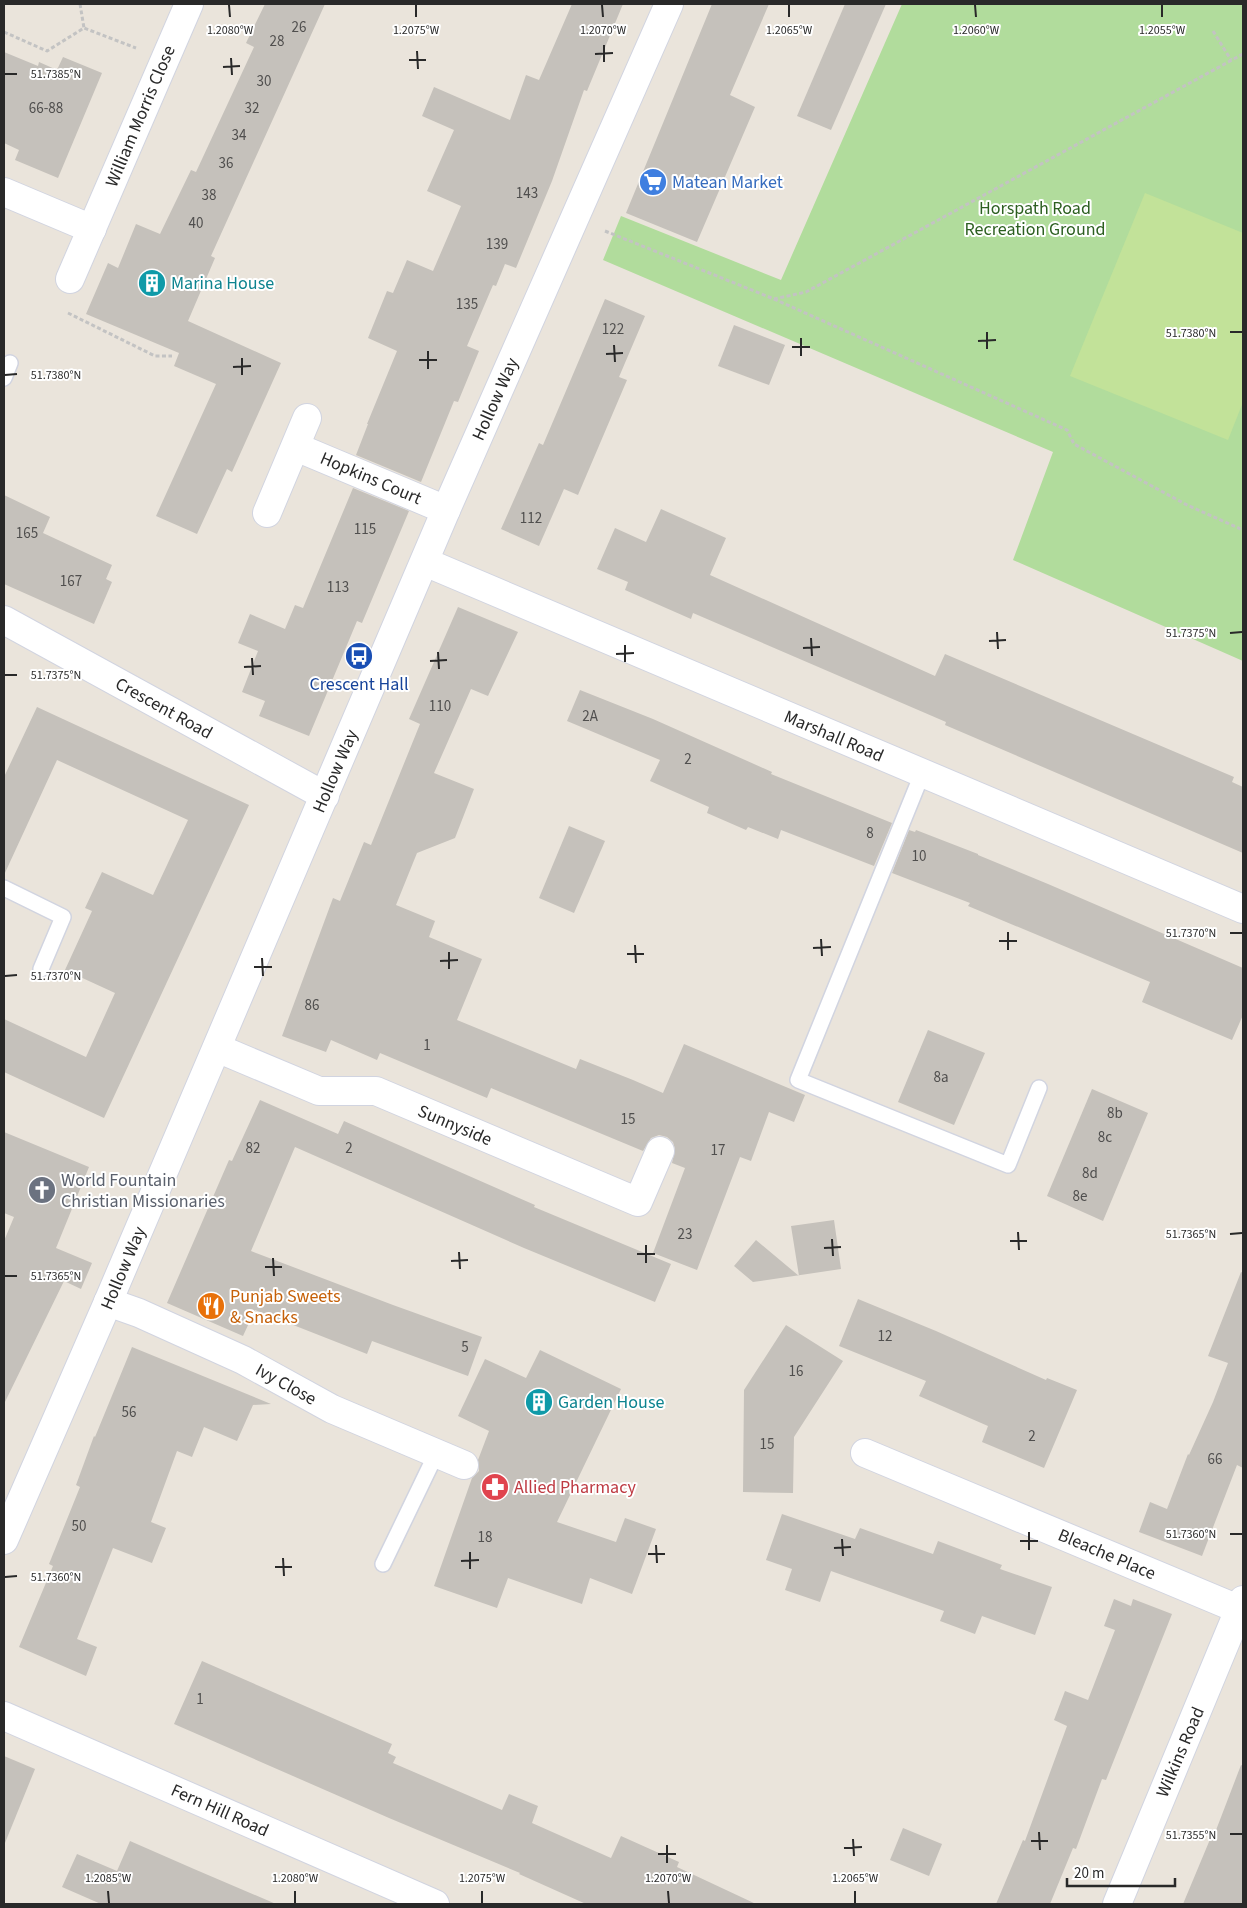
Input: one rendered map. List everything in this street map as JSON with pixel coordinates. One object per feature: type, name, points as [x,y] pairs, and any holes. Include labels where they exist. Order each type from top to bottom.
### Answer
[{"type":"street","name":"William Morris Close","points":[[70,280],[190,4]]},
{"type":"street","name":"Hollow Way","points":[[4,1540],[217,1048],[446,510],[669,4]]},
{"type":"street","points":[[4,192],[92,229]]},
{"type":"street","points":[[267,513],[307,418]]},
{"type":"street","name":"Hopkins Court","points":[[296,447],[446,510]]},
{"type":"street","name":"Marshall Road","points":[[425,562],[1243,909]]},
{"type":"street","name":"Crescent Road","points":[[4,620],[325,796]]},
{"type":"street","name":"Sunnyside","points":[[217,1048],[319,1091],[376,1091],[638,1202],[660,1151]]},
{"type":"street","name":"Ivy Close","points":[[108,1302],[139,1313],[243,1360],[332,1409],[464,1465]]},
{"type":"street","name":"Bleache Place","points":[[865,1453],[1242,1607]]},
{"type":"street","name":"Wilkins Road","points":[[1117,1904],[1242,1607]]},
{"type":"street","name":"Fern Hill Road","points":[[4,1716],[435,1904]]},
{"type":"lane","points":[[4,378],[10,363]]},
{"type":"lane","points":[[922,774],[798,1080],[1008,1165],[1039,1088]]},
{"type":"lane","points":[[4,888],[63,917],[41,969]]},
{"type":"lane","points":[[383,1564],[437,1452]]},
{"type":"path","points":[[80,4],[84,28]]},
{"type":"path","points":[[4,32],[47,51],[84,28]]},
{"type":"path","points":[[84,28],[165,59]]},
{"type":"path","points":[[1213,31],[1231,60]]},
{"type":"path","points":[[774,299],[806,292],[1243,54]]},
{"type":"path","points":[[574,219],[774,299],[1068,430],[1074,444],[1187,506],[1243,530]]},
{"type":"path","points":[[70,280],[58,308],[154,356],[172,356]]},
{"type":"green space","name":"Horspath Road Recreation Ground","points":[[902,4],[1243,4],[1243,661],[1013,560],[1053,452],[603,260],[621,216],[781,280]]},
{"type":"green space","points":[[1145,193],[1243,233],[1243,402],[1228,440],[1070,376]]},
{"type":"building","points":[[265,4],[325,4],[211,256],[215,258],[188,321],[281,363],[232,472],[227,469],[197,534],[156,516],[216,384],[174,366],[179,353],[86,314],[108,263],[118,268],[136,224],[160,234],[191,170],[196,172],[254,47],[246,43]]},
{"type":"building","points":[[572,4],[623,4],[587,91],[584,90],[552,181],[516,268],[505,264],[496,286],[493,285],[467,346],[479,351],[458,402],[454,401],[421,482],[356,455],[397,351],[368,338],[387,291],[393,293],[407,260],[433,271],[461,206],[427,191],[454,130],[422,116],[434,87],[510,120],[526,75],[539,80]]},
{"type":"building","points":[[712,4],[769,4],[730,95],[755,107],[697,242],[626,213]]},
{"type":"building","points":[[845,4],[886,4],[831,130],[797,116]]},
{"type":"building","points":[[4,52],[38,66],[39,62],[57,70],[63,57],[102,73],[58,178],[15,160],[19,150],[4,143]]},
{"type":"building","points":[[605,299],[645,316],[619,377],[627,380],[578,495],[564,489],[539,546],[501,529],[539,443],[543,445]]},
{"type":"building","points":[[734,325],[785,345],[769,385],[718,366]]},
{"type":"building","points":[[353,488],[409,511],[362,623],[357,621],[309,736],[259,716],[265,701],[242,692],[258,651],[238,643],[250,614],[285,629],[295,605],[303,608]]},
{"type":"building","points":[[4,495],[50,517],[43,533],[112,565],[106,579],[112,582],[94,624],[4,584]]},
{"type":"building","points":[[661,509],[726,538],[710,575],[935,676],[945,654],[1234,777],[1232,782],[1243,787],[1243,853],[945,725],[946,722],[693,613],[691,619],[625,590],[628,582],[597,569],[615,528],[646,542]]},
{"type":"building","points":[[458,607],[518,632],[488,696],[471,689],[434,773],[474,789],[455,838],[417,853],[396,905],[435,921],[429,937],[482,959],[457,1020],[576,1069],[580,1059],[663,1093],[684,1044],[805,1095],[794,1122],[769,1112],[751,1161],[740,1157],[697,1270],[653,1253],[685,1168],[672,1163],[675,1149],[673,1142],[667,1137],[659,1135],[651,1138],[643,1151],[491,1088],[487,1098],[380,1053],[377,1060],[331,1040],[326,1052],[282,1036],[333,898],[340,901],[364,842],[371,845],[420,724],[409,719]]},
{"type":"building","points":[[580,690],[653,719],[772,772],[771,774],[892,823],[874,866],[781,830],[778,839],[748,827],[746,830],[707,813],[709,807],[650,781],[660,760],[567,721]]},
{"type":"building","points":[[37,707],[249,805],[104,1118],[4,1072],[4,1019],[86,1057],[115,993],[65,970],[92,911],[85,908],[102,872],[153,895],[188,820],[57,760],[4,875],[4,777]]},
{"type":"building","points":[[569,826],[605,841],[574,913],[539,898]]},
{"type":"building","points":[[909,830],[915,832],[916,830],[978,854],[1243,968],[1243,1015],[1232,1040],[1142,1002],[1150,982],[968,906],[970,903],[892,873]]},
{"type":"building","points":[[928,1030],[985,1053],[954,1125],[898,1102]]},
{"type":"building","points":[[1092,1089],[1148,1113],[1103,1221],[1047,1196]]},
{"type":"building","points":[[260,1100],[338,1134],[344,1121],[535,1205],[534,1207],[671,1264],[655,1302],[524,1248],[295,1147],[251,1251],[482,1337],[468,1376],[372,1341],[367,1354],[255,1310],[243,1336],[167,1303],[229,1160],[232,1161]]},
{"type":"building","points":[[4,1132],[89,1167],[56,1248],[92,1263],[81,1289],[64,1281],[4,1404],[4,1241],[14,1217],[4,1213]]},
{"type":"building","points":[[834,1220],[841,1269],[799,1275],[791,1226]]},
{"type":"building","points":[[756,1240],[798,1275],[753,1282],[734,1266]]},
{"type":"building","points":[[1241,1272],[1243,1273],[1243,1468],[1237,1465],[1202,1556],[1139,1532],[1150,1502],[1167,1509],[1188,1454],[1213,1402],[1228,1363],[1208,1356]]},
{"type":"building","points":[[858,1299],[1046,1380],[1047,1378],[1077,1390],[1044,1468],[982,1442],[988,1426],[919,1396],[926,1381],[839,1346]]},
{"type":"building","points":[[786,1325],[843,1361],[794,1437],[793,1493],[743,1492],[744,1390]]},
{"type":"building","points":[[132,1347],[271,1404],[253,1405],[237,1441],[204,1427],[192,1457],[177,1451],[151,1522],[166,1528],[152,1563],[113,1548],[77,1639],[97,1647],[86,1676],[19,1647],[53,1566],[49,1564],[80,1487],[76,1485],[94,1436]]},
{"type":"building","points":[[540,1350],[621,1389],[557,1522],[616,1542],[625,1518],[656,1529],[632,1594],[590,1578],[582,1604],[508,1578],[497,1608],[434,1586],[472,1478],[479,1471],[478,1460],[489,1431],[458,1416],[485,1359],[526,1378]]},
{"type":"building","points":[[782,1514],[855,1539],[860,1528],[933,1554],[938,1541],[1002,1565],[1000,1569],[1052,1587],[1035,1635],[982,1616],[975,1634],[940,1621],[944,1611],[831,1571],[820,1602],[785,1590],[792,1569],[766,1560]]},
{"type":"building","points":[[1114,1599],[1131,1606],[1133,1599],[1172,1614],[1106,1780],[1102,1779],[1076,1849],[1073,1848],[1050,1904],[996,1904],[1023,1840],[1025,1841],[1067,1726],[1054,1720],[1065,1691],[1088,1700],[1115,1630],[1104,1626]]},
{"type":"building","points":[[202,1661],[392,1744],[388,1753],[396,1757],[393,1763],[502,1810],[509,1794],[538,1806],[532,1823],[611,1858],[621,1836],[679,1862],[677,1867],[756,1904],[586,1904],[520,1873],[174,1724]]},
{"type":"building","points":[[4,1756],[35,1769],[5,1843],[4,1843]]},
{"type":"building","points":[[1241,1765],[1243,1766],[1243,1904],[1183,1904],[1211,1837],[1213,1838]]},
{"type":"building","points":[[903,1828],[942,1844],[929,1876],[890,1860]]},
{"type":"building","points":[[130,1841],[276,1904],[101,1904],[62,1887],[77,1854],[117,1871]]},
{"type":"place","name":"Matean Market","points":[[653,182]]},
{"type":"place","name":"Marina House","points":[[152,283]]},
{"type":"place","name":"Crescent Hall","points":[[359,656]]},
{"type":"place","name":"World Fountain Christian Missionaries","points":[[42,1190]]},
{"type":"place","name":"Punjab Sweets & Snacks","points":[[211,1306]]},
{"type":"place","name":"Garden House","points":[[539,1402]]},
{"type":"place","name":"Allied Pharmacy","points":[[495,1487]]}]
